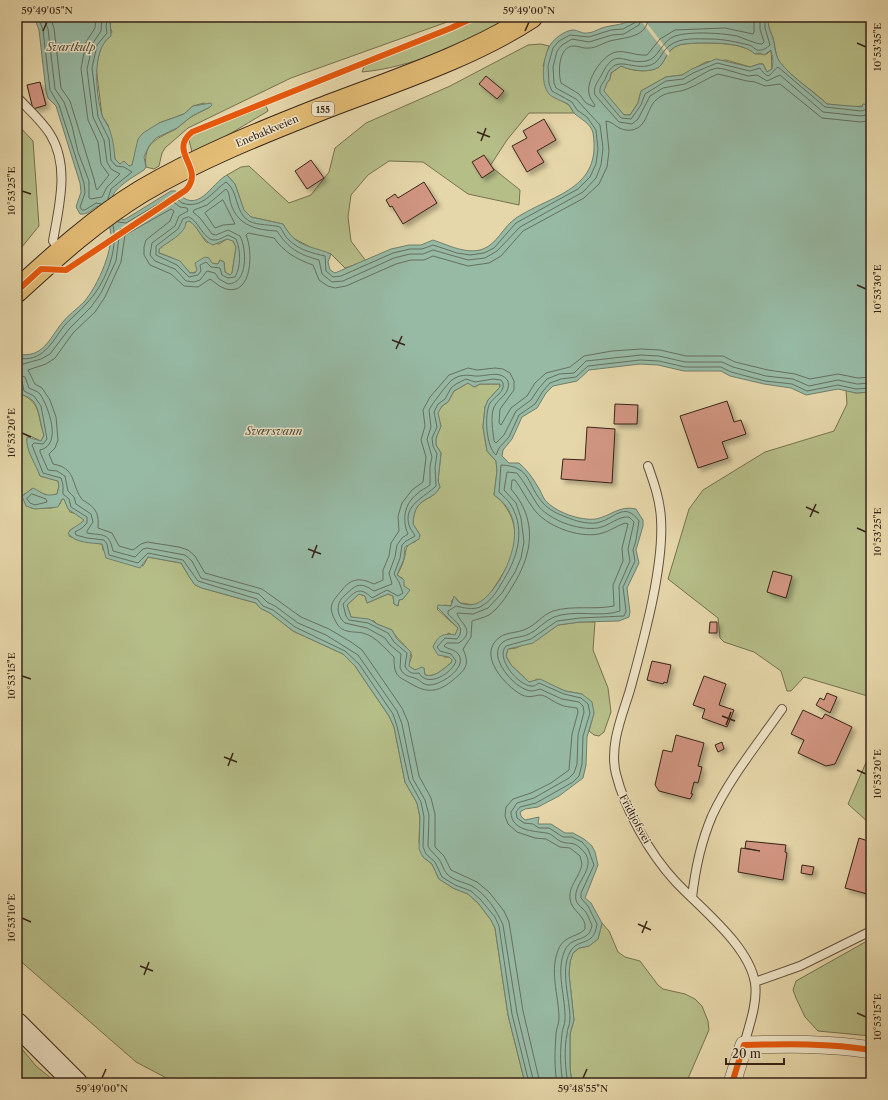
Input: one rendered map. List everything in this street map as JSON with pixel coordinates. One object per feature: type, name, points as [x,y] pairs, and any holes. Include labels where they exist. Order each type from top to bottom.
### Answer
[{"type":"main road","name":"Enebakkveien","points":[[17,291],[62,250],[110,212],[148,188],[212,155],[273,128],[458,55],[507,31],[531,17]]},
{"type":"main road","points":[[17,1024],[76,1083]]},
{"type":"street","points":[[744,1045],[791,1044],[854,1047],[871,1050]]},
{"type":"street","name":"Fridtjofsvei","points":[[732,1083],[744,1045]]},
{"type":"lane","points":[[17,97],[50,134],[59,158],[63,185],[53,240],[62,250]]},
{"type":"lane","name":"Fridtjofsvei","points":[[648,466],[659,499],[661,519],[660,545],[654,591],[633,678],[616,739],[614,769],[619,788],[639,829],[663,867],[734,940],[747,963],[755,982],[751,1018],[744,1045]]},
{"type":"lane","points":[[692,898],[698,858],[713,815],[727,790],[782,709]]},
{"type":"lane","points":[[755,982],[800,966],[871,931]]},
{"type":"path","points":[[183,147],[187,136],[192,132],[475,17]]},
{"type":"shaded area","points":[[112,17],[461,17],[291,78],[188,128],[165,148],[162,153],[159,166],[154,169],[146,167],[147,152],[153,142],[176,129],[186,120],[210,107],[204,103],[193,106],[184,114],[159,123],[136,152],[132,165],[129,166],[120,164],[115,159],[108,125],[102,116],[96,67],[101,47],[112,32],[110,27]]},
{"type":"shaded area","points":[[484,17],[510,17],[477,36],[439,53],[380,70],[362,72],[364,67]]},
{"type":"shaded area","points":[[769,17],[871,17],[871,102],[863,106],[827,104],[787,71],[777,57],[768,20]]},
{"type":"shaded area","points":[[696,43],[736,45],[756,54],[767,54],[771,50],[772,69],[767,72],[763,64],[750,67],[726,60],[706,62],[682,75],[666,77],[641,91],[638,103],[630,115],[624,115],[603,91],[610,79],[611,73],[621,66],[642,71],[653,70],[661,65],[669,52],[675,47],[683,44]]},
{"type":"shaded area","points":[[541,44],[549,46],[543,66],[560,100],[569,105],[574,113],[529,113],[507,140],[490,166],[520,190],[519,205],[468,194],[423,162],[389,161],[368,175],[351,195],[348,217],[351,241],[366,261],[345,268],[331,254],[314,249],[291,237],[283,224],[251,217],[244,211],[235,184],[227,175],[241,167],[249,166],[289,203],[311,195],[329,172],[335,148],[366,123],[450,86],[528,45]]},
{"type":"shaded area","points":[[266,106],[268,111],[218,141],[192,152],[189,140],[193,135]]},
{"type":"shaded area","points":[[17,124],[33,141],[39,226],[17,253]]},
{"type":"shaded area","points":[[189,221],[193,223],[206,242],[219,244],[227,239],[233,241],[236,247],[232,274],[230,275],[225,272],[224,262],[220,260],[218,264],[210,265],[194,273],[190,273],[176,260],[159,253],[159,249],[181,232],[186,222]]},
{"type":"shaded area","points":[[17,382],[20,386],[21,394],[28,398],[36,406],[44,435],[41,441],[30,436],[27,439],[29,449],[40,476],[58,481],[59,486],[57,494],[49,496],[31,489],[27,494],[24,494],[31,508],[52,508],[60,504],[62,499],[64,499],[70,512],[77,514],[84,520],[80,525],[70,530],[69,536],[78,540],[102,544],[103,550],[143,566],[148,557],[181,563],[195,585],[256,603],[260,608],[270,613],[293,631],[343,654],[355,666],[389,716],[394,727],[405,782],[417,803],[420,817],[419,842],[423,857],[432,864],[439,879],[453,888],[468,894],[478,903],[495,928],[508,1015],[525,1083],[176,1083],[136,1062],[17,958]]},
{"type":"shaded area","points":[[468,383],[475,387],[480,384],[500,384],[500,387],[488,400],[485,407],[483,427],[487,451],[496,461],[497,471],[494,495],[501,500],[510,514],[515,531],[514,548],[505,570],[487,598],[476,605],[471,605],[460,603],[456,598],[452,600],[451,606],[445,605],[437,609],[458,628],[455,636],[448,633],[444,657],[449,657],[452,660],[451,663],[439,672],[429,676],[425,675],[424,668],[415,670],[408,666],[412,656],[392,630],[377,624],[374,621],[351,617],[347,605],[359,594],[365,596],[367,603],[388,594],[393,596],[394,604],[398,606],[399,600],[403,599],[409,590],[404,586],[402,578],[397,575],[403,563],[407,546],[415,542],[420,535],[413,524],[414,515],[420,504],[437,492],[440,487],[438,481],[441,453],[436,445],[436,438],[441,426],[437,413],[442,406],[448,402],[454,391]]},
{"type":"shaded area","points":[[846,390],[856,393],[871,392],[871,697],[804,677],[791,691],[787,691],[781,671],[754,652],[724,642],[720,638],[718,618],[668,579],[689,509],[703,490],[765,452],[834,431],[847,404]]},
{"type":"shaded area","points":[[580,622],[595,622],[593,650],[608,688],[611,712],[604,732],[599,736],[594,735],[589,731],[594,713],[582,694],[565,691],[537,679],[529,682],[511,665],[506,656],[508,649],[516,648],[542,636],[558,625]]},
{"type":"shaded area","points":[[871,751],[871,821],[869,823],[848,804]]},
{"type":"shaded area","points":[[602,923],[609,931],[618,952],[625,957],[640,961],[658,985],[663,989],[685,994],[695,999],[702,1006],[708,1021],[709,1030],[686,1083],[572,1083],[570,1069],[570,1034],[574,1020],[569,974],[570,962],[573,953],[579,948],[589,946],[598,939]]},
{"type":"shaded area","points":[[871,940],[871,1036],[818,1031],[805,1017],[796,998],[793,990],[796,981]]},
{"type":"shaded area","points":[[17,1043],[36,1066],[57,1083],[17,1083]]},
{"type":"water","name":"Sværsvann","points":[[34,17],[112,17],[110,22],[111,36],[105,42],[100,51],[97,84],[102,115],[111,134],[115,159],[120,164],[124,161],[129,166],[132,165],[138,139],[143,133],[159,123],[184,114],[193,106],[211,103],[212,105],[192,116],[177,128],[156,138],[149,146],[144,157],[146,167],[144,170],[119,187],[113,196],[113,205],[120,218],[124,220],[171,191],[176,191],[184,198],[191,201],[198,199],[204,196],[227,175],[235,184],[244,210],[251,217],[283,224],[293,238],[298,242],[331,254],[328,262],[330,270],[335,273],[391,249],[409,245],[421,245],[433,240],[464,250],[477,251],[483,249],[488,247],[516,218],[559,196],[572,188],[582,179],[590,167],[594,152],[592,130],[586,122],[575,114],[568,104],[549,94],[544,84],[543,77],[545,58],[549,47],[559,36],[570,30],[585,33],[591,32],[627,22],[635,17],[769,17],[769,28],[778,59],[787,70],[827,104],[862,107],[863,104],[869,105],[871,102],[871,392],[856,393],[838,389],[806,395],[791,388],[764,384],[730,376],[721,371],[684,371],[658,365],[640,364],[589,370],[577,381],[553,386],[546,393],[537,408],[522,417],[512,439],[503,450],[502,456],[509,463],[519,463],[534,480],[545,500],[561,512],[583,519],[596,519],[625,508],[630,508],[636,509],[643,520],[643,526],[636,550],[639,563],[627,588],[630,612],[629,617],[619,621],[580,622],[558,625],[533,643],[508,649],[506,656],[511,665],[529,682],[540,679],[565,691],[582,694],[592,702],[594,713],[587,737],[586,765],[583,778],[559,796],[538,807],[525,809],[520,812],[521,816],[525,820],[539,817],[538,824],[551,824],[565,833],[573,833],[584,839],[592,846],[598,865],[585,898],[591,903],[602,923],[598,939],[589,946],[579,948],[573,953],[570,962],[569,974],[574,1020],[570,1034],[570,1069],[572,1083],[525,1083],[508,1015],[495,928],[478,903],[468,894],[453,888],[439,879],[432,864],[423,857],[419,849],[420,817],[417,803],[405,782],[394,727],[389,716],[355,666],[343,654],[293,631],[270,613],[260,608],[256,603],[195,585],[181,563],[148,557],[140,568],[106,558],[102,544],[79,541],[74,539],[68,533],[71,529],[84,520],[68,509],[64,499],[62,499],[58,507],[35,509],[26,506],[22,496],[33,488],[44,494],[52,495],[57,494],[59,486],[58,481],[40,476],[29,452],[27,437],[41,441],[44,435],[38,411],[34,402],[30,398],[20,393],[20,386],[17,382],[17,354],[26,355],[39,351],[49,341],[64,320],[84,302],[100,276],[108,254],[111,233],[109,225],[98,206],[88,213],[83,214],[80,214],[76,207],[81,192],[80,183],[56,106],[48,98],[46,91],[39,30]],"holes":[[[696,43],[735,45],[743,47],[755,54],[760,53],[764,55],[771,50],[773,61],[772,69],[767,72],[763,64],[750,67],[716,59],[682,75],[666,77],[641,91],[638,103],[630,115],[624,115],[604,91],[610,79],[611,73],[621,66],[642,71],[653,70],[661,65],[669,52],[675,47],[683,44]],[[189,221],[206,240],[213,245],[227,239],[233,241],[236,247],[232,273],[230,275],[225,272],[224,262],[220,260],[218,264],[212,263],[209,258],[205,257],[195,263],[197,270],[195,273],[190,273],[180,261],[159,253],[159,249],[180,234],[186,222]],[[468,383],[474,387],[480,384],[500,384],[500,387],[488,400],[485,407],[483,427],[487,451],[496,461],[497,471],[494,495],[504,504],[511,514],[514,524],[514,536],[513,547],[505,570],[499,581],[483,600],[478,603],[467,605],[459,602],[454,596],[451,606],[438,605],[437,607],[458,628],[455,635],[448,634],[439,637],[433,647],[438,655],[449,657],[452,660],[451,663],[439,672],[429,676],[425,675],[424,668],[422,667],[415,670],[409,666],[411,652],[397,639],[392,630],[369,619],[351,617],[347,605],[359,594],[365,596],[367,603],[388,594],[393,596],[394,604],[398,606],[399,600],[403,599],[410,590],[404,586],[404,580],[397,575],[404,559],[405,547],[419,539],[420,535],[413,524],[414,515],[417,508],[420,504],[437,492],[440,487],[438,481],[441,453],[436,445],[436,438],[441,426],[438,413],[442,406],[448,402],[454,391]]]},
{"type":"pier","points":[[638,17],[642,17],[670,53],[668,56]]},
{"type":"pier","points":[[178,190],[184,197],[107,247],[108,236]]},
{"type":"building","points":[[486,76],[504,91],[497,99],[479,84]]},
{"type":"building","points":[[40,82],[46,105],[33,109],[27,85]]},
{"type":"building","points":[[544,119],[556,140],[537,151],[544,162],[527,172],[512,146],[527,138],[523,131]]},
{"type":"building","points":[[484,155],[494,170],[482,178],[472,162]]},
{"type":"building","points":[[311,160],[324,178],[307,189],[295,171]]},
{"type":"building","points":[[424,182],[437,203],[403,224],[392,206],[390,207],[386,200],[395,194],[398,198]]},
{"type":"building","points":[[727,401],[734,422],[741,420],[746,434],[722,442],[728,458],[698,468],[680,416]]},
{"type":"building","points":[[615,404],[638,405],[637,424],[614,424]]},
{"type":"building","points":[[587,427],[615,429],[612,483],[561,479],[563,459],[585,460]]},
{"type":"building","points":[[773,571],[792,576],[786,598],[767,592]]},
{"type":"building","points":[[710,622],[717,622],[717,633],[709,633]]},
{"type":"building","points":[[652,661],[671,665],[667,683],[664,682],[663,684],[647,680]]},
{"type":"building","points":[[704,676],[726,684],[719,705],[734,710],[727,727],[702,718],[705,709],[693,705]]},
{"type":"building","points":[[827,693],[837,697],[830,713],[816,705],[820,698],[824,700]]},
{"type":"building","points":[[803,710],[822,719],[825,714],[852,727],[835,764],[826,766],[798,753],[804,740],[791,734]]},
{"type":"building","points":[[676,735],[704,743],[698,766],[702,767],[698,783],[694,782],[691,794],[693,794],[690,799],[659,791],[655,785],[663,750],[672,752]]},
{"type":"building","points":[[722,742],[724,749],[718,752],[715,745]]},
{"type":"building","points":[[859,838],[871,842],[871,895],[845,888]]},
{"type":"building","points":[[746,841],[786,845],[785,852],[787,853],[783,880],[738,872],[741,848],[760,851],[745,848]]},
{"type":"building","points":[[802,865],[814,867],[812,875],[801,873]]},
{"type":"cycle path","points":[[17,291],[41,269],[66,270],[186,190],[191,182],[192,174],[183,146],[185,139],[192,132],[475,17]]},
{"type":"cycle path","points":[[732,1083],[744,1045],[823,1045],[871,1050]]},
{"type":"water label","name":"Svartkulp","points":[[71,47]]}]
